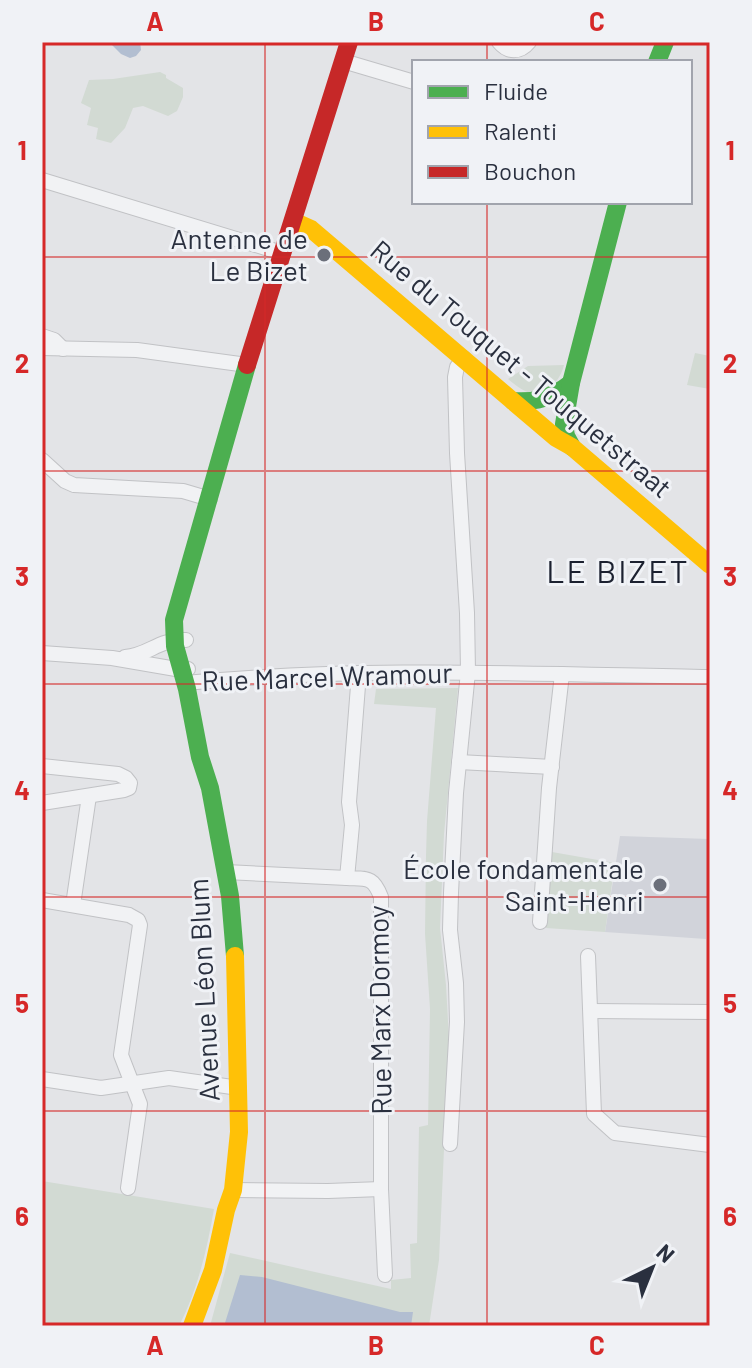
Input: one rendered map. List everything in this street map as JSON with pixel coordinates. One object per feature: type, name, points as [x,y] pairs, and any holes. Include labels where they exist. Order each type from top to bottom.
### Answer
[{"type":"main road","name":"Avenue Léon Blum","points":[[201,1326],[226,1254],[234,1210],[239,1132],[235,953],[233,916],[210,788],[210,760],[174,620],[247,365],[349,42]]},
{"type":"main road","points":[[572,447],[564,424],[571,383],[617,204]]},
{"type":"main road","name":"Rue du Touquet - Touquetstraat","points":[[293,221],[311,229],[710,565]]},
{"type":"main road","points":[[513,401],[544,401],[571,383]]},
{"type":"main road","name":"Avenue Léon Blum","points":[[192,1326],[213,1270],[233,1190]]},
{"type":"street","points":[[499,42],[502,47],[513,51],[529,42]]},
{"type":"street","points":[[343,61],[412,81]]},
{"type":"street","points":[[42,180],[282,253]]},
{"type":"street","points":[[42,336],[54,340],[63,349]]},
{"type":"street","points":[[42,348],[137,350],[247,365]]},
{"type":"street","points":[[450,1144],[457,1022],[450,930],[456,793],[468,672],[455,377],[457,367],[464,358]]},
{"type":"street","points":[[42,460],[74,485],[183,491],[210,499]]},
{"type":"street","points":[[42,653],[112,658],[136,656],[165,641],[180,640]]},
{"type":"street","name":"Rue Marcel Wramour","points":[[112,658],[188,676],[468,672],[710,677]]},
{"type":"street","name":"Rue Marx Dormoy","points":[[359,673],[349,802],[352,825],[347,878],[371,880],[377,885],[381,897],[381,1189],[385,1275]]},
{"type":"street","points":[[540,922],[562,674]]},
{"type":"street","points":[[459,762],[552,767]]},
{"type":"street","points":[[42,766],[118,774],[130,782],[126,790],[42,803]]},
{"type":"street","points":[[73,905],[89,796]]},
{"type":"street","points":[[226,872],[347,878]]},
{"type":"street","points":[[42,900],[129,915],[140,925],[121,1055],[140,1098],[128,1188]]},
{"type":"street","points":[[588,956],[594,1114],[615,1133],[710,1145]]},
{"type":"street","points":[[591,1011],[710,1012]]},
{"type":"street","points":[[42,1079],[101,1088],[169,1078],[239,1088]]},
{"type":"street","points":[[233,1190],[381,1189]]},
{"type":"shaded area","points":[[160,72],[183,88],[177,111],[168,116],[143,106],[133,108],[125,128],[111,143],[96,139],[98,128],[87,125],[91,108],[81,103],[89,80]]},
{"type":"shaded area","points":[[695,353],[710,356],[710,389],[687,385]]},
{"type":"shaded area","points":[[564,365],[555,383],[539,393],[525,391],[508,379],[528,366]]},
{"type":"shaded area","points":[[458,688],[444,834],[440,928],[449,1039],[439,1260],[429,1326],[210,1326],[230,1253],[391,1289],[391,1280],[411,1278],[410,1244],[417,1243],[419,1127],[428,1125],[430,1009],[425,934],[426,856],[436,708],[374,704],[376,689]]},
{"type":"shaded area","name":"École fondamentale Saint-Henri","points":[[620,836],[709,839],[706,939],[605,932]]},
{"type":"shaded area","points":[[552,852],[615,863],[605,932],[546,928]]},
{"type":"shaded area","points":[[42,1181],[214,1209],[201,1269],[179,1326],[42,1326]]},
{"type":"water","points":[[112,42],[140,42],[141,50],[130,58],[121,54]]},
{"type":"water","points":[[240,1275],[262,1277],[400,1312],[413,1312],[411,1326],[224,1326]]},
{"type":"traffic: fast","points":[[658,60],[665,42]]},
{"type":"traffic: fast","points":[[572,447],[564,424],[571,383],[617,204]]},
{"type":"traffic: fast","points":[[235,956],[230,896],[210,788],[175,646],[174,620],[247,365]]},
{"type":"traffic: fast","points":[[513,401],[544,398],[571,383]]},
{"type":"traffic: slow","points":[[293,221],[311,229],[710,565]]},
{"type":"traffic: slow","points":[[192,1326],[213,1270],[233,1190],[239,1132],[235,956]]},
{"type":"traffic: jam","points":[[247,365],[349,42]]},
{"type":"place","name":"Antenne de Le Bizet","points":[[324,255]]},
{"type":"place","name":"École fondamentale Saint-Henri","points":[[660,885]]},
{"type":"district","name":"LE BIZET","points":[[618,572]]}]
